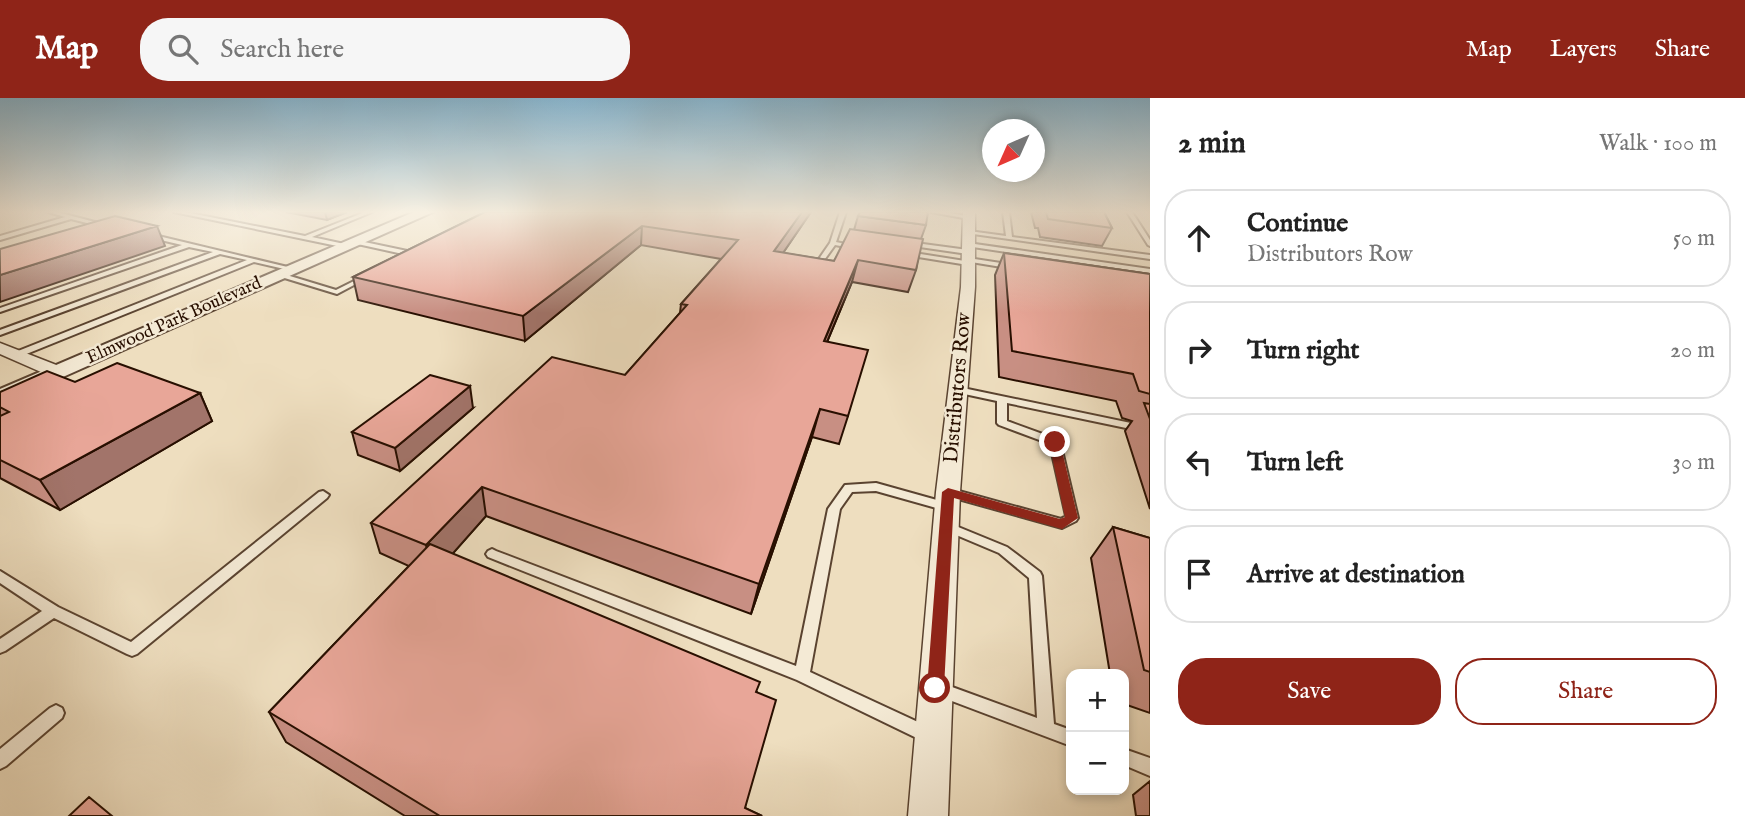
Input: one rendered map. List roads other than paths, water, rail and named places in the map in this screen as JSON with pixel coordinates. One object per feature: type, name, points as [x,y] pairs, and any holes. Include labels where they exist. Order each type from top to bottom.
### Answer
[{"type":"street","name":"Elmwood Park Boulevard","points":[[0,398],[348,246]]},
{"type":"street","name":"Distributors Row","points":[[928,816],[947,509],[968,246]]},
{"type":"street","points":[[8,351],[57,372]]},
{"type":"lane","points":[[0,310],[188,246]]},
{"type":"lane","points":[[191,246],[253,260],[337,292],[374,273]]},
{"type":"lane","points":[[360,246],[412,254]]},
{"type":"lane","points":[[813,271],[831,246]]},
{"type":"lane","points":[[850,246],[860,247]]},
{"type":"lane","points":[[900,253],[939,246]]},
{"type":"lane","points":[[978,246],[1020,268]]},
{"type":"lane","points":[[1000,246],[1150,271]]},
{"type":"lane","points":[[1065,246],[1150,257]]},
{"type":"lane","points":[[399,260],[424,248]]},
{"type":"lane","points":[[0,333],[220,252]]},
{"type":"lane","points":[[8,351],[253,260]]},
{"type":"lane","points":[[958,390],[1150,430]]},
{"type":"lane","points":[[802,675],[834,509],[849,488],[876,486],[947,509],[1062,524],[1072,518],[1055,442],[1002,423],[1002,398]]},
{"type":"lane","points":[[0,576],[53,611],[132,650],[323,495]]},
{"type":"lane","points":[[947,509],[1035,576],[1046,729]]},
{"type":"lane","points":[[492,554],[802,675],[932,738]]},
{"type":"lane","points":[[0,647],[53,611]]},
{"type":"lane","points":[[935,688],[1066,736]]},
{"type":"lane","points":[[0,760],[56,713]]},
{"type":"lane","points":[[1129,759],[1150,767]]}]
